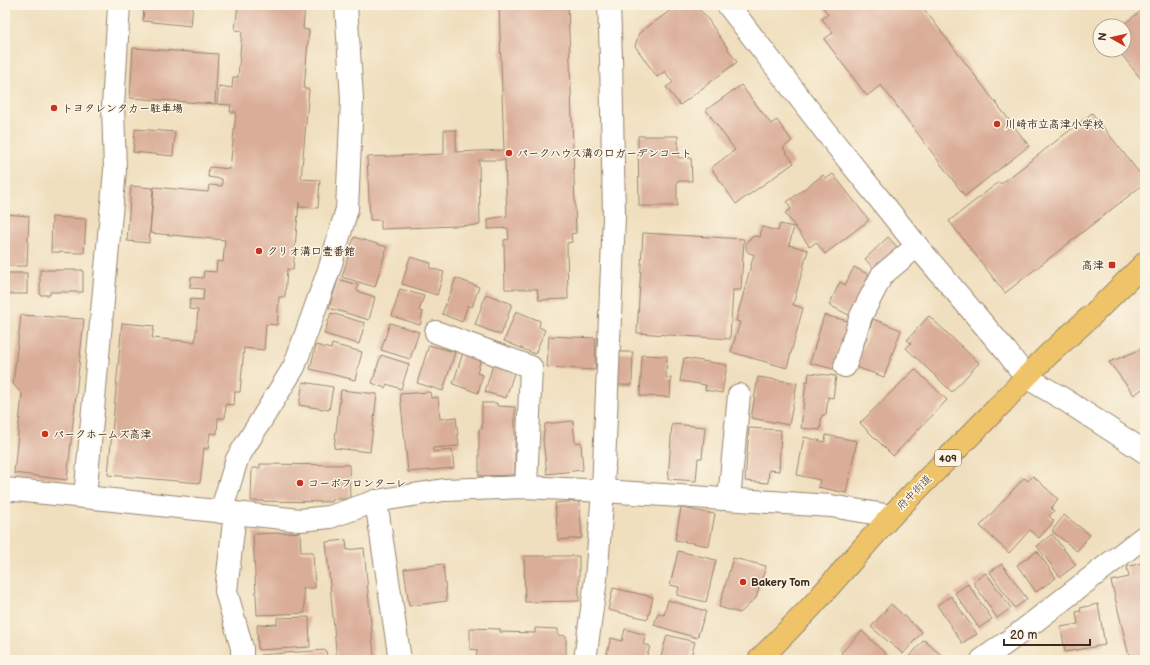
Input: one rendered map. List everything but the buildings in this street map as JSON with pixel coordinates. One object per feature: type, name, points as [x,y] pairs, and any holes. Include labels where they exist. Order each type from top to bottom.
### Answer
[{"type":"highway","name":"府中街道","points":[[759,660],[811,606],[891,516],[1026,377],[1145,263]]},
{"type":"street","points":[[85,497],[115,170],[113,106],[119,5]]},
{"type":"street","points":[[242,660],[242,648],[226,590],[228,513],[237,459],[294,367],[330,267],[347,209],[352,99],[346,5]]},
{"type":"street","points":[[584,660],[596,579],[603,491],[614,216],[609,5]]},
{"type":"street","points":[[728,5],[829,136],[917,246],[1006,351],[1026,377],[1065,400],[1145,452]]},
{"type":"street","points":[[845,366],[861,316],[882,275],[917,246]]},
{"type":"street","points":[[436,332],[531,367],[526,487]]},
{"type":"street","points":[[730,499],[739,395]]},
{"type":"street","points":[[5,489],[300,520],[330,517],[376,501],[444,490],[526,487],[831,506],[891,516]]},
{"type":"street","points":[[376,501],[400,660]]},
{"type":"street","points":[[982,660],[1017,636],[1145,536]]},
{"type":"place","name":"トヨタレンタカー駐車場","points":[[54,108]]},
{"type":"place","name":"川崎市立高津小学校","points":[[997,124]]},
{"type":"place","name":"パークハウス溝の口ガーデンコート","points":[[509,153]]},
{"type":"place","name":"クリオ溝口壹番館","points":[[259,251]]},
{"type":"place","name":"高津","points":[[1112,265]]},
{"type":"place","name":"パークホームズ高津","points":[[45,434]]},
{"type":"place","name":"コーポフロンターレ","points":[[300,483]]},
{"type":"place","name":"Bakery Tom","points":[[743,582]]}]
